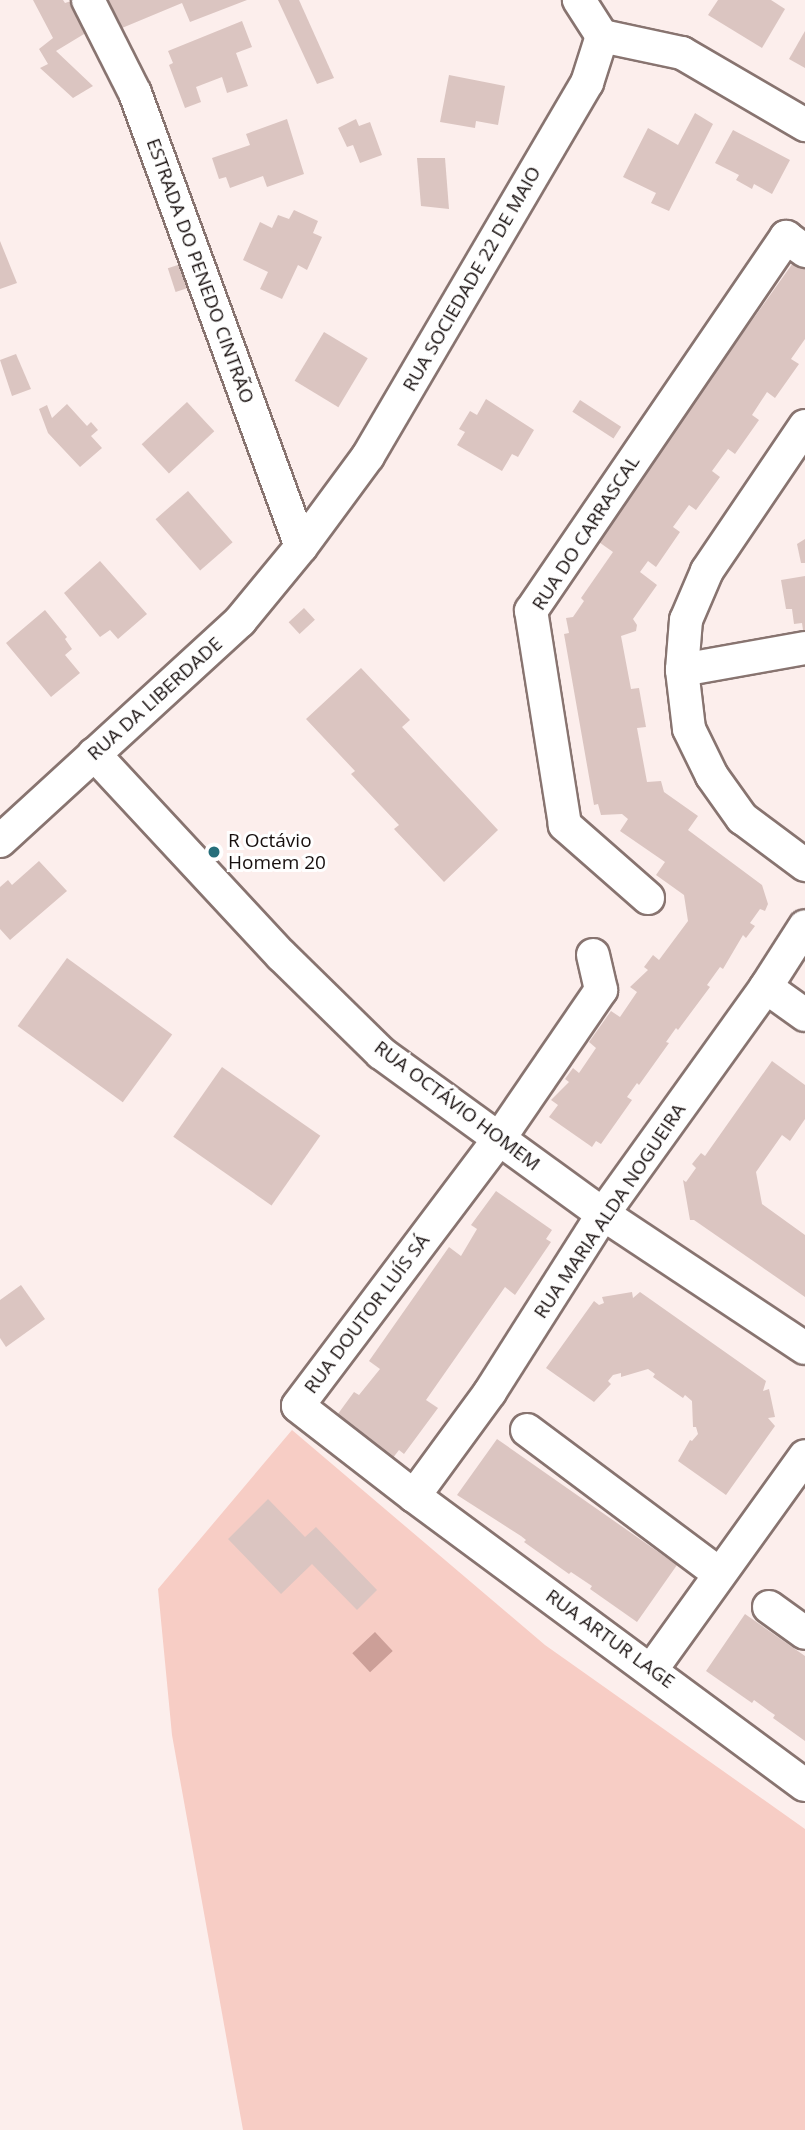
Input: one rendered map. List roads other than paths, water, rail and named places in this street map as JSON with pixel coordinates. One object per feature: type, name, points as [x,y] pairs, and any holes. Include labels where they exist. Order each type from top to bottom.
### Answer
[{"type":"street","name":"ESTRADA DO PENEDO CINTRÃO","points":[[88,0],[135,93],[301,547]]},
{"type":"street","points":[[579,0],[602,36],[682,53],[805,125]]},
{"type":"street","name":"RUA SOCIEDADE 22 DE MAIO","points":[[301,547],[368,456],[587,83],[602,36]]},
{"type":"street","name":"RUA DO CARRASCAL","points":[[648,898],[565,825],[531,611],[786,237],[805,251]]},
{"type":"street","points":[[805,426],[707,571],[686,620],[682,670],[689,729],[712,776],[743,818],[805,865]]},
{"type":"street","name":"RUA DA LIBERDADE","points":[[0,841],[240,621],[301,547]]},
{"type":"street","points":[[682,670],[805,648]]},
{"type":"street","name":"RUA OCTÁVIO HOMEM","points":[[94,754],[282,956],[381,1052],[603,1214],[805,1348]]},
{"type":"street","name":"RUA MARIA ALDA NOGUEIRA","points":[[414,1496],[490,1392],[603,1214],[766,987],[805,926]]},
{"type":"street","points":[[499,1139],[601,990],[593,955]]},
{"type":"street","points":[[766,987],[805,1015]]},
{"type":"street","name":"RUA DOUTOR LUÍS SÁ","points":[[414,1496],[298,1406],[499,1139]]},
{"type":"street","points":[[527,1430],[718,1573]]},
{"type":"street","points":[[652,1669],[718,1573],[805,1456]]},
{"type":"street","name":"RUA ARTUR LAGE","points":[[414,1496],[652,1669],[805,1786]]},
{"type":"street","points":[[769,1607],[805,1633]]},
{"type":"place","name":"R Octávio Homem 20","points":[[214,852]]}]
